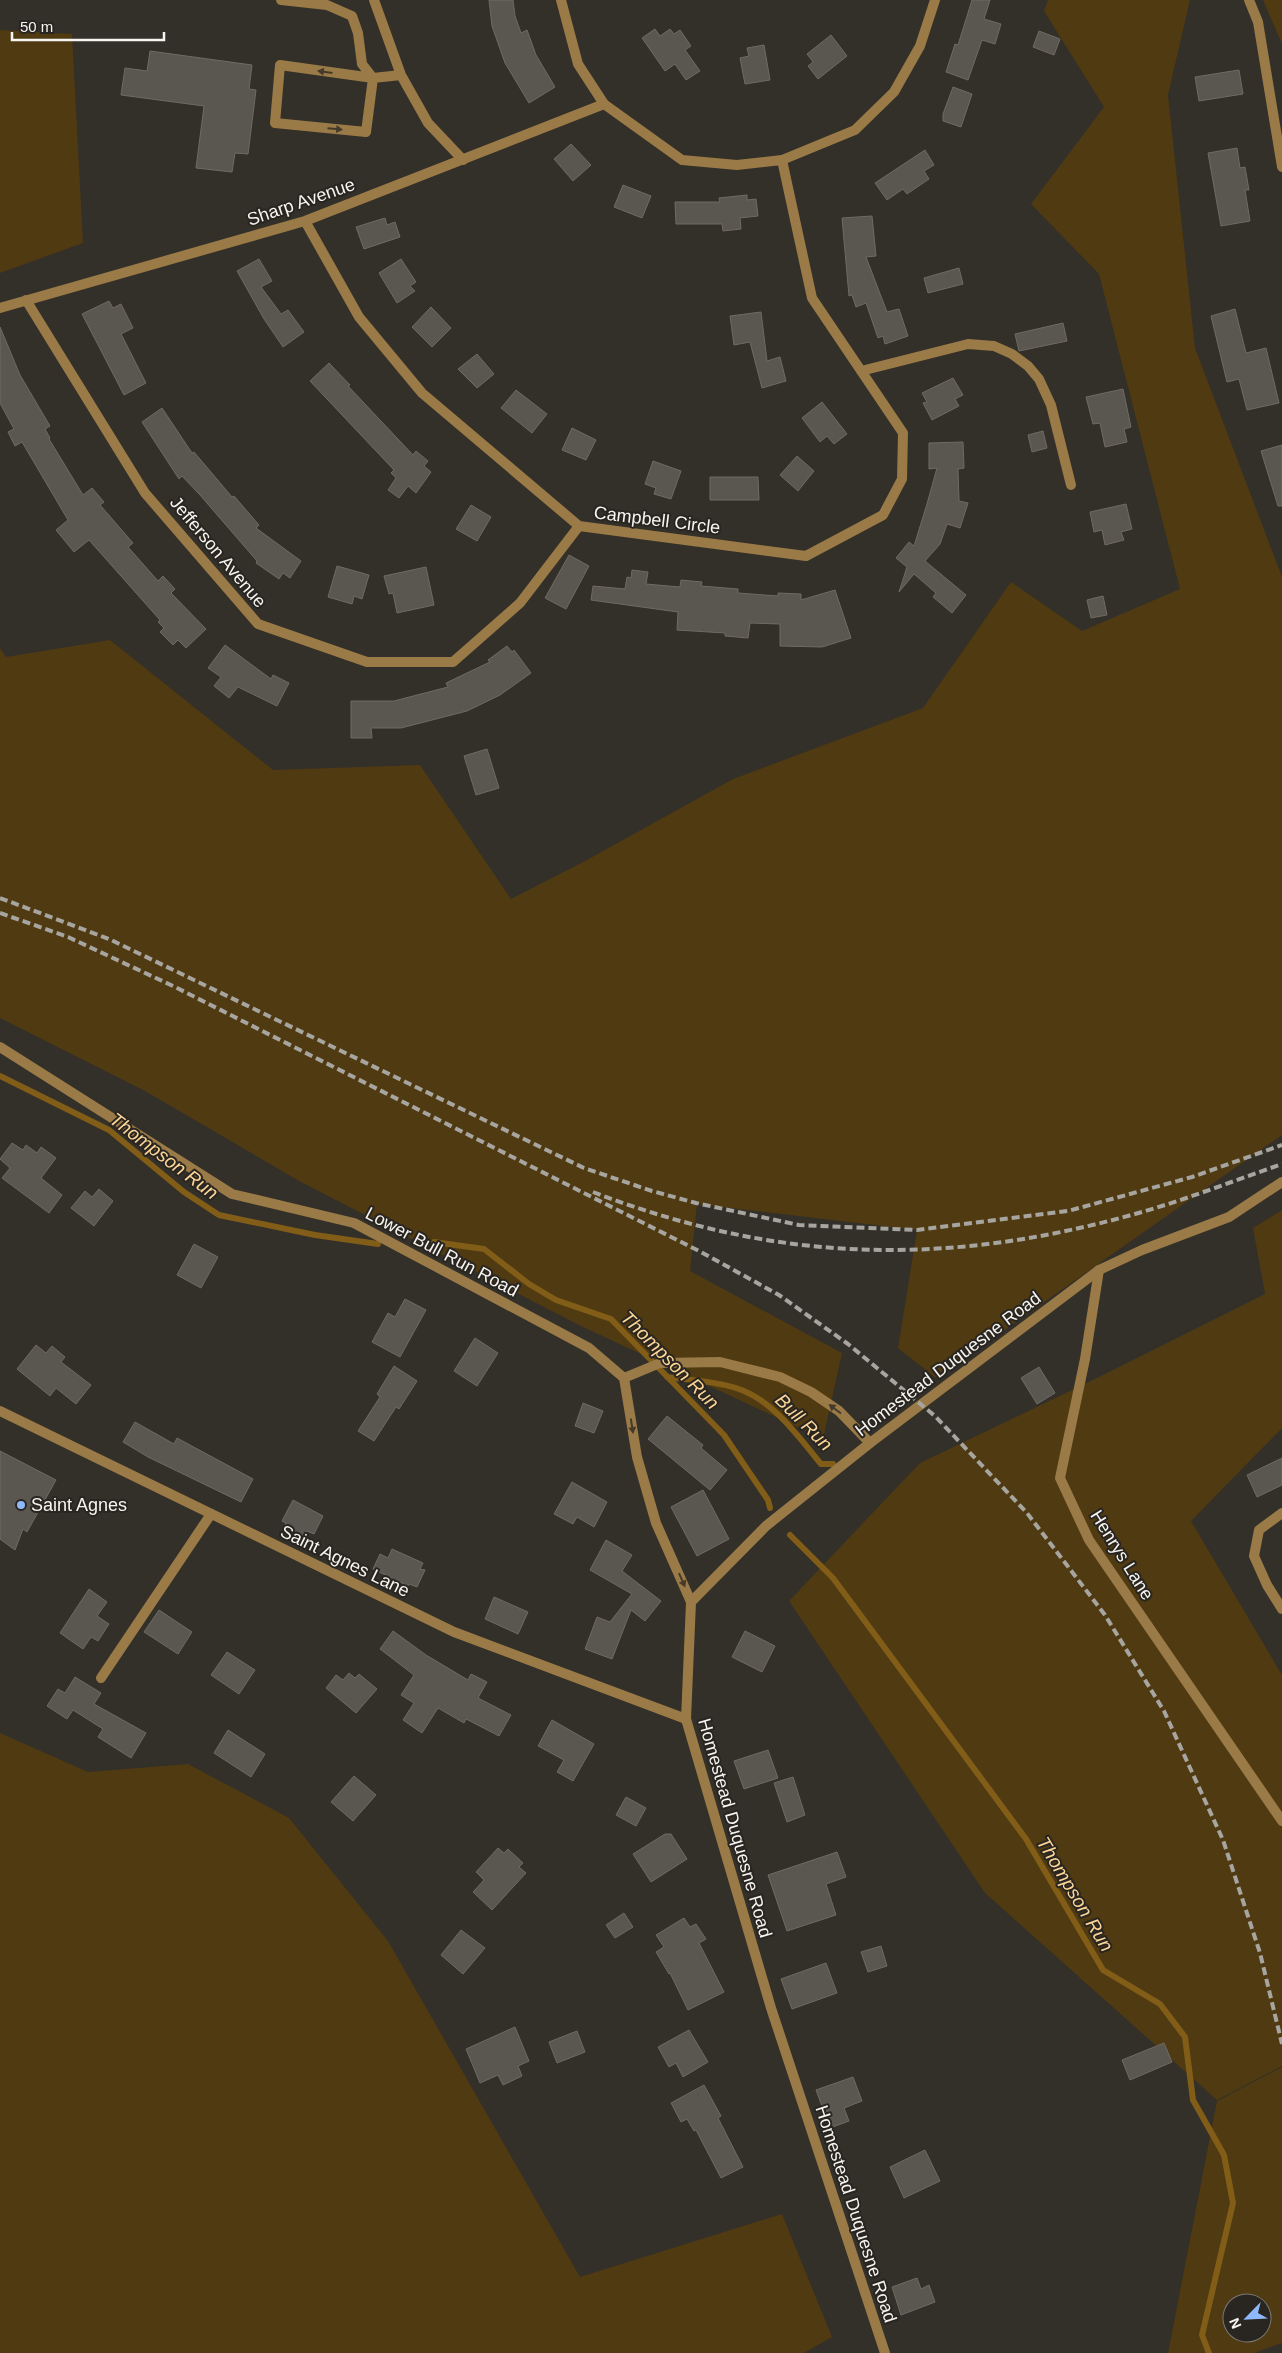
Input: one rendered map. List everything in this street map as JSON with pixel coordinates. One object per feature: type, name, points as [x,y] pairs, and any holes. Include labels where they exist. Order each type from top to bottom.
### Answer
[{"type":"street","points":[[282,0],[327,6],[352,16],[358,33],[362,64],[373,78],[366,132],[275,123],[280,66],[373,78],[400,75]]},
{"type":"street","points":[[374,0],[400,75],[428,123],[463,160]]},
{"type":"street","points":[[561,0],[578,64],[604,104],[682,160],[738,165],[782,160],[811,150],[855,130],[894,92],[920,46],[935,0]]},
{"type":"street","points":[[1249,0],[1258,22],[1282,167]]},
{"type":"street","name":"Sharp Avenue","points":[[0,308],[305,221],[604,104]]},
{"type":"street","name":"Campbell Circle","points":[[305,221],[360,317],[422,393],[579,526],[806,556],[884,515],[902,479],[903,432],[812,298],[782,160]]},
{"type":"street","name":"Jefferson Avenue","points":[[26,300],[145,492],[258,624],[367,662],[453,662],[520,603],[579,526]]},
{"type":"street","points":[[861,371],[968,344],[994,346],[1012,354],[1028,366],[1039,379],[1051,405],[1071,485]]},
{"type":"street","name":"Lower Bull Run Road","points":[[0,1047],[232,1194],[354,1223],[589,1348],[624,1378]]},
{"type":"street","name":"Homestead Duquesne Road","points":[[885,2353],[771,2008],[686,1719],[692,1602],[766,1526],[870,1442],[1099,1270],[1142,1250],[1229,1217],[1282,1182]]},
{"type":"street","name":"Henrys Lane","points":[[1099,1270],[1086,1359],[1060,1478],[1088,1540],[1282,1821]]},
{"type":"street","points":[[692,1602],[656,1523],[637,1457],[624,1378],[660,1363],[720,1362],[780,1377],[811,1392],[839,1411],[870,1442]]},
{"type":"street","name":"Saint Agnes Lane","points":[[0,1411],[454,1632],[686,1719]]},
{"type":"street","points":[[1282,1513],[1260,1530],[1254,1556],[1282,1610]]},
{"type":"street","points":[[101,1678],[211,1514]]},
{"type":"shaded area","points":[[1048,0],[1190,0],[1168,95],[1195,348],[1282,577],[1282,1135],[936,1378],[898,1348],[917,1230],[697,1204],[690,1271],[842,1353],[823,1439],[581,1326],[299,1181],[145,1091],[0,1018],[0,648],[6,657],[110,640],[273,770],[420,765],[511,899],[585,861],[733,779],[923,708],[1011,582],[1082,631],[1180,589],[1099,274],[1031,204],[1104,107],[1044,11]]},
{"type":"shaded area","points":[[1263,0],[1282,0],[1282,44]]},
{"type":"shaded area","points":[[0,30],[72,34],[83,243],[0,273]]},
{"type":"shaded area","points":[[1282,1210],[1282,1428],[1191,1521],[1282,1675],[1282,2066],[1217,2100],[985,1893],[789,1601],[920,1463],[1097,1378],[1265,1294],[1253,1228]]},
{"type":"shaded area","points":[[0,1733],[88,1772],[188,1764],[289,1818],[388,1941],[580,2277],[782,2214],[832,2337],[804,2353],[0,2353]]},
{"type":"shaded area","points":[[1282,2067],[1282,2343],[1254,2353],[1168,2353],[1217,2101]]},
{"type":"building","points":[[489,0],[513,0],[515,16],[521,33],[527,30],[536,55],[555,87],[529,103],[505,63],[492,26]]},
{"type":"building","points":[[972,0],[990,0],[984,19],[1001,24],[995,44],[982,40],[968,80],[946,72],[955,44],[958,45]]},
{"type":"building","points":[[655,29],[660,36],[670,29],[674,34],[680,30],[691,46],[685,50],[700,71],[686,80],[675,64],[665,71],[642,38]]},
{"type":"building","points":[[1039,31],[1060,39],[1054,55],[1033,47]]},
{"type":"building","points":[[831,35],[847,56],[818,79],[808,66],[813,62],[807,54]]},
{"type":"building","points":[[764,45],[770,80],[745,84],[740,58],[749,56],[747,48]]},
{"type":"building","points":[[150,51],[252,65],[249,89],[256,90],[248,154],[235,153],[232,172],[196,168],[204,106],[121,95],[125,68],[147,71]]},
{"type":"building","points":[[1239,70],[1243,94],[1199,101],[1195,77]]},
{"type":"building","points":[[953,87],[972,94],[961,127],[943,121],[943,114]]},
{"type":"building","points":[[571,144],[591,165],[573,181],[554,159]]},
{"type":"building","points":[[1237,148],[1240,168],[1245,167],[1249,190],[1245,190],[1250,221],[1221,226],[1208,153]]},
{"type":"building","points":[[925,150],[934,165],[924,171],[929,179],[907,194],[903,189],[887,200],[875,183]]},
{"type":"building","points":[[623,185],[651,196],[642,218],[614,207]]},
{"type":"building","points":[[747,195],[747,200],[756,199],[758,216],[740,218],[741,229],[723,231],[722,224],[676,224],[675,202],[720,202],[719,198]]},
{"type":"building","points":[[872,216],[876,256],[866,257],[887,312],[899,309],[908,336],[885,344],[883,336],[878,338],[866,303],[856,307],[852,295],[849,296],[842,218]]},
{"type":"building","points":[[385,218],[387,225],[395,222],[400,237],[364,249],[356,227]]},
{"type":"building","points":[[259,259],[272,281],[261,287],[281,314],[288,310],[304,332],[283,347],[264,319],[237,271]]},
{"type":"building","points":[[401,259],[416,282],[410,286],[415,291],[397,303],[379,273]]},
{"type":"building","points":[[959,268],[963,284],[928,293],[924,278]]},
{"type":"building","points":[[109,301],[113,308],[121,304],[133,328],[121,334],[146,383],[124,395],[82,314]]},
{"type":"building","points":[[431,307],[451,328],[432,347],[412,327]]},
{"type":"building","points":[[1235,309],[1246,353],[1266,348],[1279,403],[1247,410],[1239,379],[1227,382],[1211,316]]},
{"type":"building","points":[[761,312],[767,361],[780,357],[786,381],[762,388],[750,342],[734,345],[730,316]]},
{"type":"building","points":[[1063,323],[1067,341],[1019,351],[1015,334]]},
{"type":"building","points":[[0,327],[20,375],[50,426],[45,429],[49,439],[83,495],[92,488],[104,502],[100,505],[133,543],[128,547],[158,581],[163,576],[175,589],[171,593],[206,629],[186,648],[178,640],[173,645],[160,632],[164,628],[158,622],[160,620],[89,540],[74,552],[56,530],[68,520],[22,442],[15,446],[8,432],[14,429],[0,403]]},
{"type":"building","points":[[477,354],[494,374],[477,388],[458,369]]},
{"type":"building","points":[[329,363],[413,455],[416,451],[428,461],[424,466],[431,472],[416,493],[408,486],[399,498],[388,490],[396,478],[391,473],[394,470],[310,381]]},
{"type":"building","points":[[953,378],[963,395],[955,399],[959,406],[932,420],[923,403],[927,402],[922,393]]},
{"type":"building","points":[[1123,389],[1131,427],[1124,429],[1127,442],[1105,447],[1100,423],[1093,424],[1086,397]]},
{"type":"building","points":[[516,390],[547,414],[532,433],[501,408]]},
{"type":"building","points":[[822,402],[847,434],[834,444],[827,436],[820,442],[802,418]]},
{"type":"building","points":[[162,408],[192,453],[194,452],[232,497],[234,496],[259,525],[256,528],[301,561],[290,578],[283,573],[279,579],[256,563],[257,561],[200,495],[182,476],[179,479],[142,422]]},
{"type":"building","points":[[572,428],[596,440],[586,460],[562,450]]},
{"type":"building","points":[[1043,431],[1047,448],[1032,452],[1028,435]]},
{"type":"building","points":[[963,442],[964,468],[958,469],[959,501],[968,503],[960,528],[947,524],[940,544],[925,561],[966,595],[952,613],[933,597],[936,593],[914,574],[899,592],[907,567],[896,558],[909,542],[914,546],[927,504],[937,468],[929,469],[929,443]]},
{"type":"building","points":[[1282,445],[1282,506],[1278,506],[1261,451]]},
{"type":"building","points":[[797,456],[814,471],[798,491],[780,475]]},
{"type":"building","points":[[653,461],[681,471],[671,499],[654,494],[656,488],[645,484]]},
{"type":"building","points":[[710,477],[758,477],[759,500],[710,500]]},
{"type":"building","points":[[1126,504],[1132,529],[1121,532],[1124,540],[1105,545],[1102,530],[1094,532],[1090,512]]},
{"type":"building","points":[[471,505],[491,517],[477,541],[456,529]]},
{"type":"building","points":[[569,555],[589,566],[566,609],[545,598]]},
{"type":"building","points":[[337,566],[369,575],[362,599],[354,596],[352,604],[328,597]]},
{"type":"building","points":[[426,567],[434,605],[397,613],[393,593],[389,594],[384,576]]},
{"type":"building","points":[[632,570],[648,572],[646,584],[680,587],[681,580],[702,582],[701,586],[738,589],[738,593],[778,596],[778,593],[801,594],[801,600],[835,590],[851,638],[822,647],[780,646],[780,624],[750,623],[748,638],[725,636],[725,633],[677,630],[678,612],[591,600],[593,586],[625,589],[627,577],[631,578]]},
{"type":"building","points":[[1103,596],[1107,615],[1091,618],[1087,600]]},
{"type":"building","points":[[225,645],[271,679],[273,675],[289,683],[277,706],[238,687],[229,698],[214,686],[221,677],[208,668]]},
{"type":"building","points":[[507,646],[512,652],[514,650],[531,673],[500,695],[467,711],[401,728],[371,728],[372,738],[351,738],[351,701],[394,701],[448,687],[446,683],[490,662],[488,660]]},
{"type":"building","points":[[487,749],[499,788],[476,795],[464,756]]},
{"type":"building","points":[[12,1143],[23,1150],[26,1145],[37,1153],[41,1147],[56,1158],[41,1178],[62,1195],[49,1213],[2,1178],[10,1168],[0,1159]]},
{"type":"building","points":[[99,1189],[113,1201],[94,1226],[71,1208],[85,1191],[92,1197]]},
{"type":"building","points":[[194,1244],[218,1257],[201,1288],[177,1275]]},
{"type":"building","points":[[405,1299],[426,1310],[400,1357],[372,1342],[388,1313],[395,1317]]},
{"type":"building","points":[[475,1338],[498,1353],[477,1386],[454,1371]]},
{"type":"building","points":[[36,1345],[46,1353],[52,1346],[65,1357],[61,1362],[91,1385],[76,1404],[56,1388],[50,1396],[17,1369]]},
{"type":"building","points":[[394,1366],[417,1381],[399,1409],[396,1407],[374,1441],[358,1431],[380,1397],[377,1394]]},
{"type":"building","points":[[1039,1367],[1055,1393],[1037,1404],[1021,1378]]},
{"type":"building","points":[[583,1403],[603,1411],[594,1433],[575,1426]]},
{"type":"building","points":[[667,1416],[703,1445],[701,1448],[727,1470],[710,1490],[648,1439]]},
{"type":"building","points":[[135,1422],[174,1444],[177,1438],[253,1479],[241,1502],[148,1457],[123,1442]]},
{"type":"building","name":"Saint Agnes","points":[[0,1451],[56,1480],[27,1532],[23,1529],[15,1550],[0,1539]]},
{"type":"building","points":[[1282,1458],[1282,1485],[1257,1497],[1247,1475]]},
{"type":"building","points":[[572,1482],[607,1502],[594,1527],[577,1517],[573,1524],[554,1514]]},
{"type":"building","points":[[703,1490],[729,1539],[697,1556],[671,1507]]},
{"type":"building","points":[[293,1500],[323,1516],[314,1534],[307,1531],[304,1538],[284,1527],[286,1523],[282,1521]]},
{"type":"building","points":[[606,1540],[632,1555],[622,1571],[661,1601],[645,1621],[631,1610],[612,1659],[585,1649],[597,1617],[610,1622],[632,1594],[590,1570]]},
{"type":"building","points":[[392,1549],[423,1563],[420,1569],[425,1570],[417,1587],[409,1584],[408,1586],[373,1569],[380,1554],[388,1558]]},
{"type":"building","points":[[89,1589],[107,1602],[97,1616],[109,1624],[98,1641],[91,1637],[83,1649],[60,1633]]},
{"type":"building","points":[[494,1597],[528,1612],[518,1634],[485,1619]]},
{"type":"building","points":[[159,1610],[192,1632],[178,1654],[144,1632]]},
{"type":"building","points":[[393,1631],[426,1655],[468,1680],[471,1674],[487,1682],[478,1698],[511,1715],[499,1736],[466,1719],[464,1723],[438,1708],[422,1733],[403,1720],[414,1703],[401,1695],[414,1675],[380,1649]]},
{"type":"building","points":[[745,1631],[775,1646],[762,1672],[732,1657]]},
{"type":"building","points":[[227,1652],[255,1670],[239,1694],[211,1675]]},
{"type":"building","points":[[349,1673],[355,1678],[359,1674],[377,1689],[356,1713],[326,1688],[336,1675],[343,1680]]},
{"type":"building","points":[[75,1677],[101,1693],[94,1704],[146,1733],[131,1758],[98,1737],[103,1729],[73,1710],[67,1719],[47,1706],[58,1689],[65,1693]]},
{"type":"building","points":[[552,1720],[594,1744],[573,1781],[557,1772],[564,1760],[538,1746]]},
{"type":"building","points":[[228,1730],[265,1754],[251,1777],[214,1753]]},
{"type":"building","points":[[768,1750],[778,1778],[744,1789],[734,1761]]},
{"type":"building","points":[[354,1776],[376,1795],[353,1821],[331,1802]]},
{"type":"building","points":[[793,1777],[805,1815],[787,1822],[774,1783]]},
{"type":"building","points":[[626,1797],[646,1808],[636,1826],[616,1815]]},
{"type":"building","points":[[665,1834],[671,1834],[687,1859],[651,1882],[633,1854]]},
{"type":"building","points":[[498,1848],[504,1853],[508,1849],[523,1863],[519,1867],[526,1873],[492,1910],[473,1892],[484,1880],[476,1872]]},
{"type":"building","points":[[837,1852],[846,1877],[826,1884],[836,1915],[787,1931],[768,1875]]},
{"type":"building","points":[[624,1913],[633,1927],[615,1938],[606,1925]]},
{"type":"building","points":[[684,1918],[690,1927],[696,1924],[706,1939],[699,1943],[724,1992],[688,2010],[670,1973],[656,1952],[664,1947],[656,1935]]},
{"type":"building","points":[[461,1930],[485,1948],[463,1974],[441,1955]]},
{"type":"building","points":[[881,1946],[887,1966],[868,1972],[861,1952]]},
{"type":"building","points":[[826,1963],[837,1993],[792,2009],[781,1979]]},
{"type":"building","points":[[515,2027],[529,2061],[518,2066],[522,2076],[503,2085],[498,2075],[480,2083],[466,2049]]},
{"type":"building","points":[[689,2030],[708,2062],[683,2077],[676,2063],[669,2067],[658,2047]]},
{"type":"building","points":[[577,2031],[585,2052],[557,2063],[549,2042]]},
{"type":"building","points":[[1164,2043],[1172,2062],[1130,2080],[1122,2060]]},
{"type":"building","points":[[853,2077],[862,2101],[844,2108],[849,2121],[830,2128],[816,2090]]},
{"type":"building","points":[[704,2085],[721,2116],[718,2118],[743,2167],[721,2178],[696,2130],[694,2131],[687,2119],[681,2122],[671,2103]]},
{"type":"building","points":[[925,2150],[940,2181],[904,2198],[890,2167]]},
{"type":"building","points":[[917,2278],[921,2289],[929,2285],[935,2302],[901,2315],[892,2287]]},
{"type":"waterway","name":"Thompson Run","points":[[0,1076],[109,1130],[184,1192],[219,1215],[315,1235],[378,1244]]},
{"type":"waterway","name":"Thompson Run","points":[[434,1242],[484,1249],[529,1284],[556,1300],[611,1319],[724,1435],[768,1500],[770,1508]]},
{"type":"waterway","name":"Bull Run","points":[[667,1377],[719,1384],[749,1393],[773,1409],[821,1464],[833,1464]]},
{"type":"waterway","name":"Thompson Run","points":[[790,1535],[833,1578],[1026,1839],[1103,1970],[1160,2004],[1185,2037],[1193,2100],[1224,2155],[1233,2203],[1202,2335],[1209,2353]]},
{"type":"railway","points":[[0,898],[109,939],[584,1168],[652,1191],[696,1203],[799,1225],[917,1230],[1068,1211],[1192,1177],[1282,1145]]},
{"type":"railway","points":[[0,913],[68,937],[173,986],[701,1252],[779,1295],[848,1344],[935,1416],[1027,1513],[1105,1615],[1164,1711],[1223,1840],[1260,1953],[1282,2044]]},
{"type":"railway","points":[[593,1192],[661,1216],[729,1233],[796,1244],[862,1250],[929,1249],[996,1243],[1065,1231],[1154,1209],[1282,1164]]},
{"type":"place","name":"Saint Agnes","points":[[21,1505]]}]
